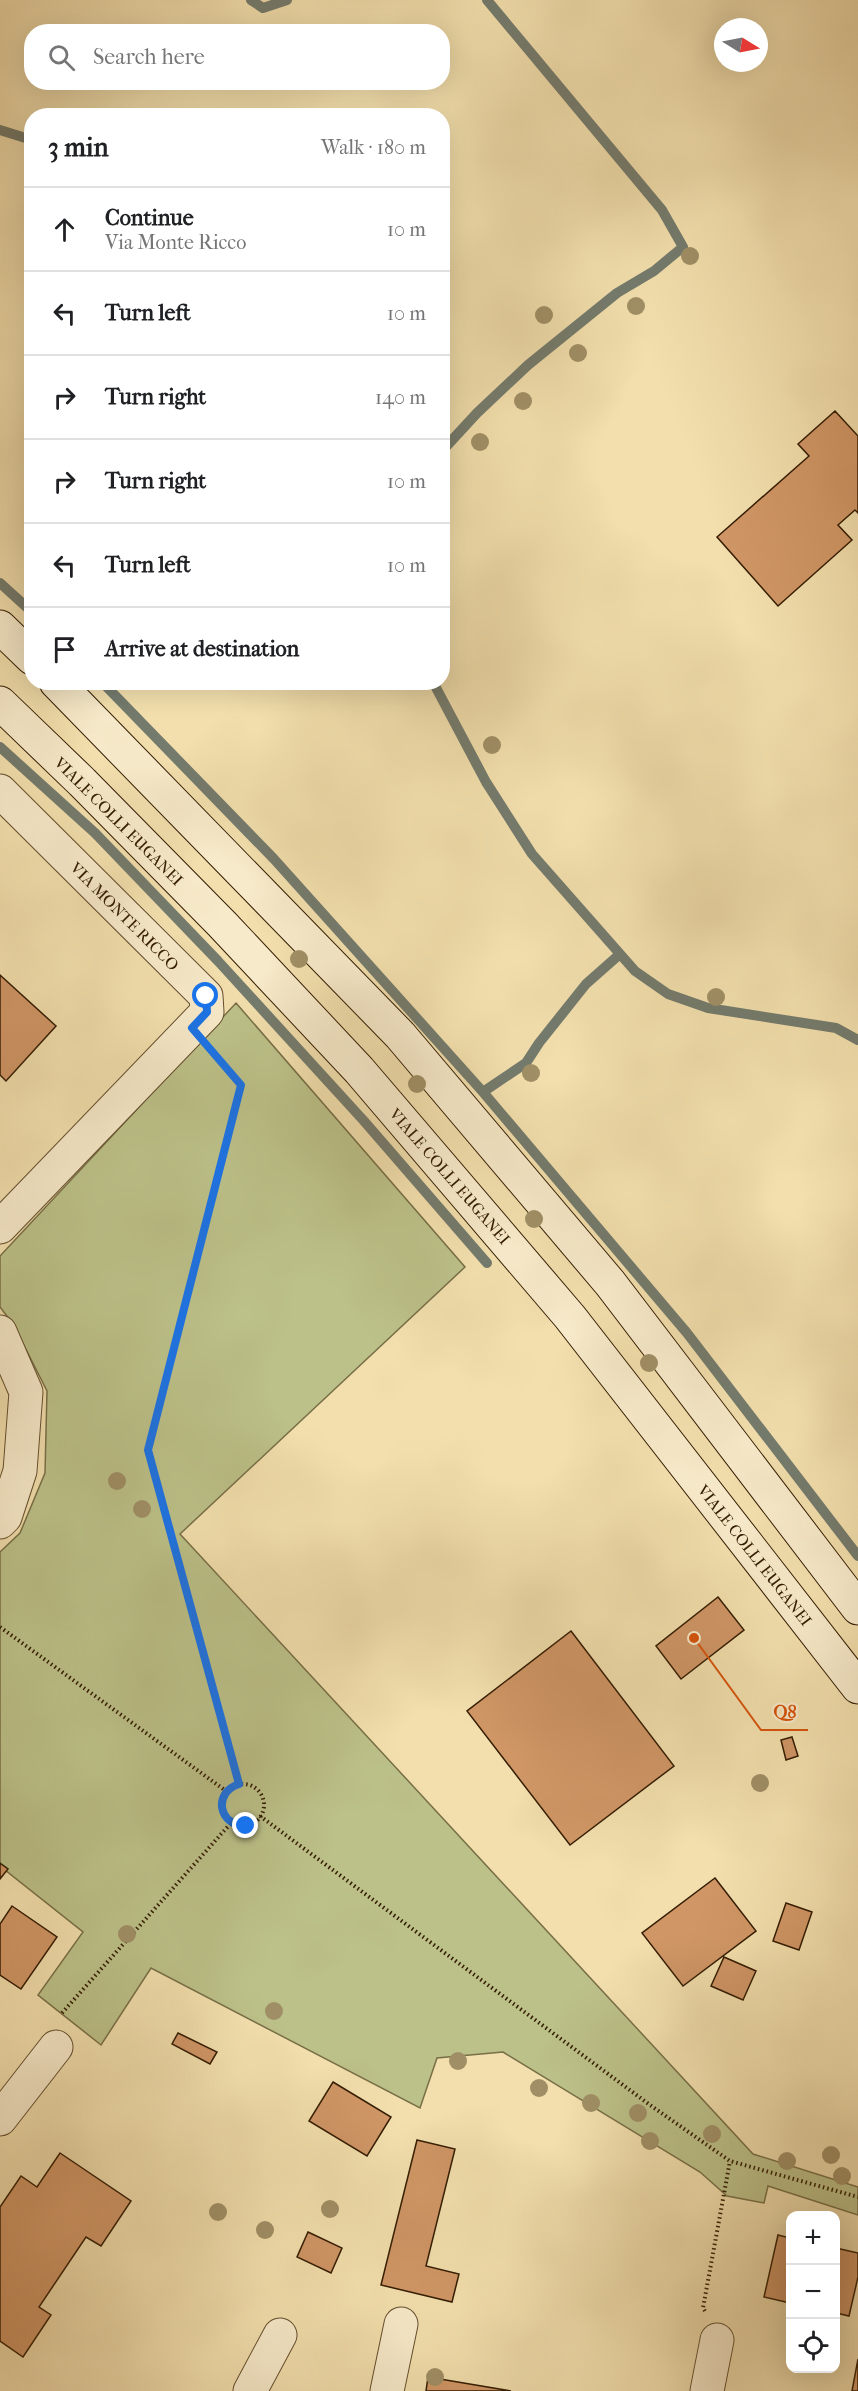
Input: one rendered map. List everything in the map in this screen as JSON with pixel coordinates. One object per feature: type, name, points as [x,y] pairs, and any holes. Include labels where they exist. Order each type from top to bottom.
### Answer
[{"type":"main road","points":[[0,627],[24,650]]},
{"type":"main road","points":[[64,690],[400,1035],[610,1283],[858,1608]]},
{"type":"main road","name":"VIALE COLLI EUGANEI","points":[[0,703],[82,782],[222,924],[359,1070],[570,1317],[858,1687]]},
{"type":"main road","name":"VIA MONTE RICCO","points":[[0,791],[206,996],[207,1012],[0,1227]]},
{"type":"main road","points":[[0,1332],[26,1392],[20,1471],[5,1517],[0,1522]]},
{"type":"main road","points":[[0,2119],[56,2047]]},
{"type":"main road","points":[[387,2391],[401,2324]]},
{"type":"main road","points":[[250,2391],[280,2335]]},
{"type":"main road","points":[[707,2391],[717,2340]]},
{"type":"path","points":[[192,1028],[241,1085],[148,1450],[239,1784]]},
{"type":"path","points":[[0,1627],[226,1791]]},
{"type":"path","points":[[239,1784],[248,1784],[260,1792],[264,1804],[260,1816],[246,1826],[231,1823],[221,1809],[222,1797],[226,1791],[239,1784]]},
{"type":"path","points":[[260,1816],[650,2105],[730,2161],[858,2197]]},
{"type":"path","points":[[56,2047],[62,2013],[231,1823]]},
{"type":"path","points":[[717,2340],[703,2308],[730,2161]]},
{"type":"green space","points":[[236,1003],[465,1267],[180,1534],[753,2154],[858,2187],[858,2215],[768,2186],[764,2203],[727,2196],[700,2172],[503,2052],[437,2058],[420,2108],[151,1968],[101,2045],[38,1995],[83,1932],[0,1866],[0,1552],[20,1533],[45,1473],[47,1391],[13,1324],[0,1307],[0,1256]]},
{"type":"building","points":[[835,411],[858,436],[858,513],[855,510],[838,525],[852,540],[778,606],[717,537],[809,456],[798,444]]},
{"type":"building","points":[[0,975],[56,1026],[6,1081],[0,1075]]},
{"type":"building","points":[[718,1597],[744,1630],[681,1679],[656,1646]]},
{"type":"building","points":[[571,1631],[674,1766],[570,1845],[467,1711]]},
{"type":"building","points":[[792,1737],[798,1756],[786,1760],[781,1740]]},
{"type":"building","points":[[0,1863],[8,1869],[0,1879]]},
{"type":"building","points":[[715,1878],[756,1931],[683,1986],[642,1933]]},
{"type":"building","points":[[786,1903],[812,1912],[799,1950],[773,1941]]},
{"type":"building","points":[[12,1906],[57,1937],[21,1989],[0,1975],[0,1924]]},
{"type":"building","points":[[724,1957],[756,1971],[743,2000],[711,1986]]},
{"type":"building","points":[[178,2033],[217,2052],[210,2064],[172,2044]]},
{"type":"building","points":[[333,2082],[391,2117],[367,2156],[309,2121]]},
{"type":"building","points":[[417,2140],[455,2149],[426,2266],[459,2274],[452,2302],[381,2285]]},
{"type":"building","points":[[60,2153],[131,2201],[101,2246],[86,2237],[39,2307],[51,2315],[23,2357],[0,2341],[0,2207],[21,2176],[37,2187]]},
{"type":"building","points":[[308,2232],[342,2248],[331,2273],[297,2257]]},
{"type":"building","points":[[778,2235],[786,2237],[786,2302],[764,2297]]},
{"type":"building","points":[[840,2249],[858,2253],[858,2277],[849,2316],[840,2314]]},
{"type":"building","points":[[858,2359],[858,2391],[852,2391]]},
{"type":"building","points":[[428,2377],[511,2391],[426,2391]]},
{"type":"waterway","points":[[251,0],[263,8],[287,0]]},
{"type":"waterway","points":[[450,442],[477,413],[528,365],[617,293],[654,271],[683,247],[662,210],[487,0]]},
{"type":"waterway","points":[[0,130],[24,138]]},
{"type":"waterway","points":[[0,583],[24,605]]},
{"type":"waterway","points":[[110,690],[274,859],[483,1092],[687,1333],[858,1556]]},
{"type":"waterway","points":[[437,690],[486,782],[532,854],[635,971],[668,994],[708,1008],[836,1028],[858,1040]]},
{"type":"waterway","points":[[0,747],[95,833],[218,961],[364,1121],[487,1263]]},
{"type":"waterway","points":[[483,1092],[526,1063],[586,984],[620,954]]},
{"type":"place","name":"Q8","points":[[694,1638]]},
{"type":"route","points":[[206,996],[207,1012],[192,1028],[241,1085],[148,1450],[239,1784],[226,1791],[222,1797],[221,1809],[231,1823],[246,1826]]}]
